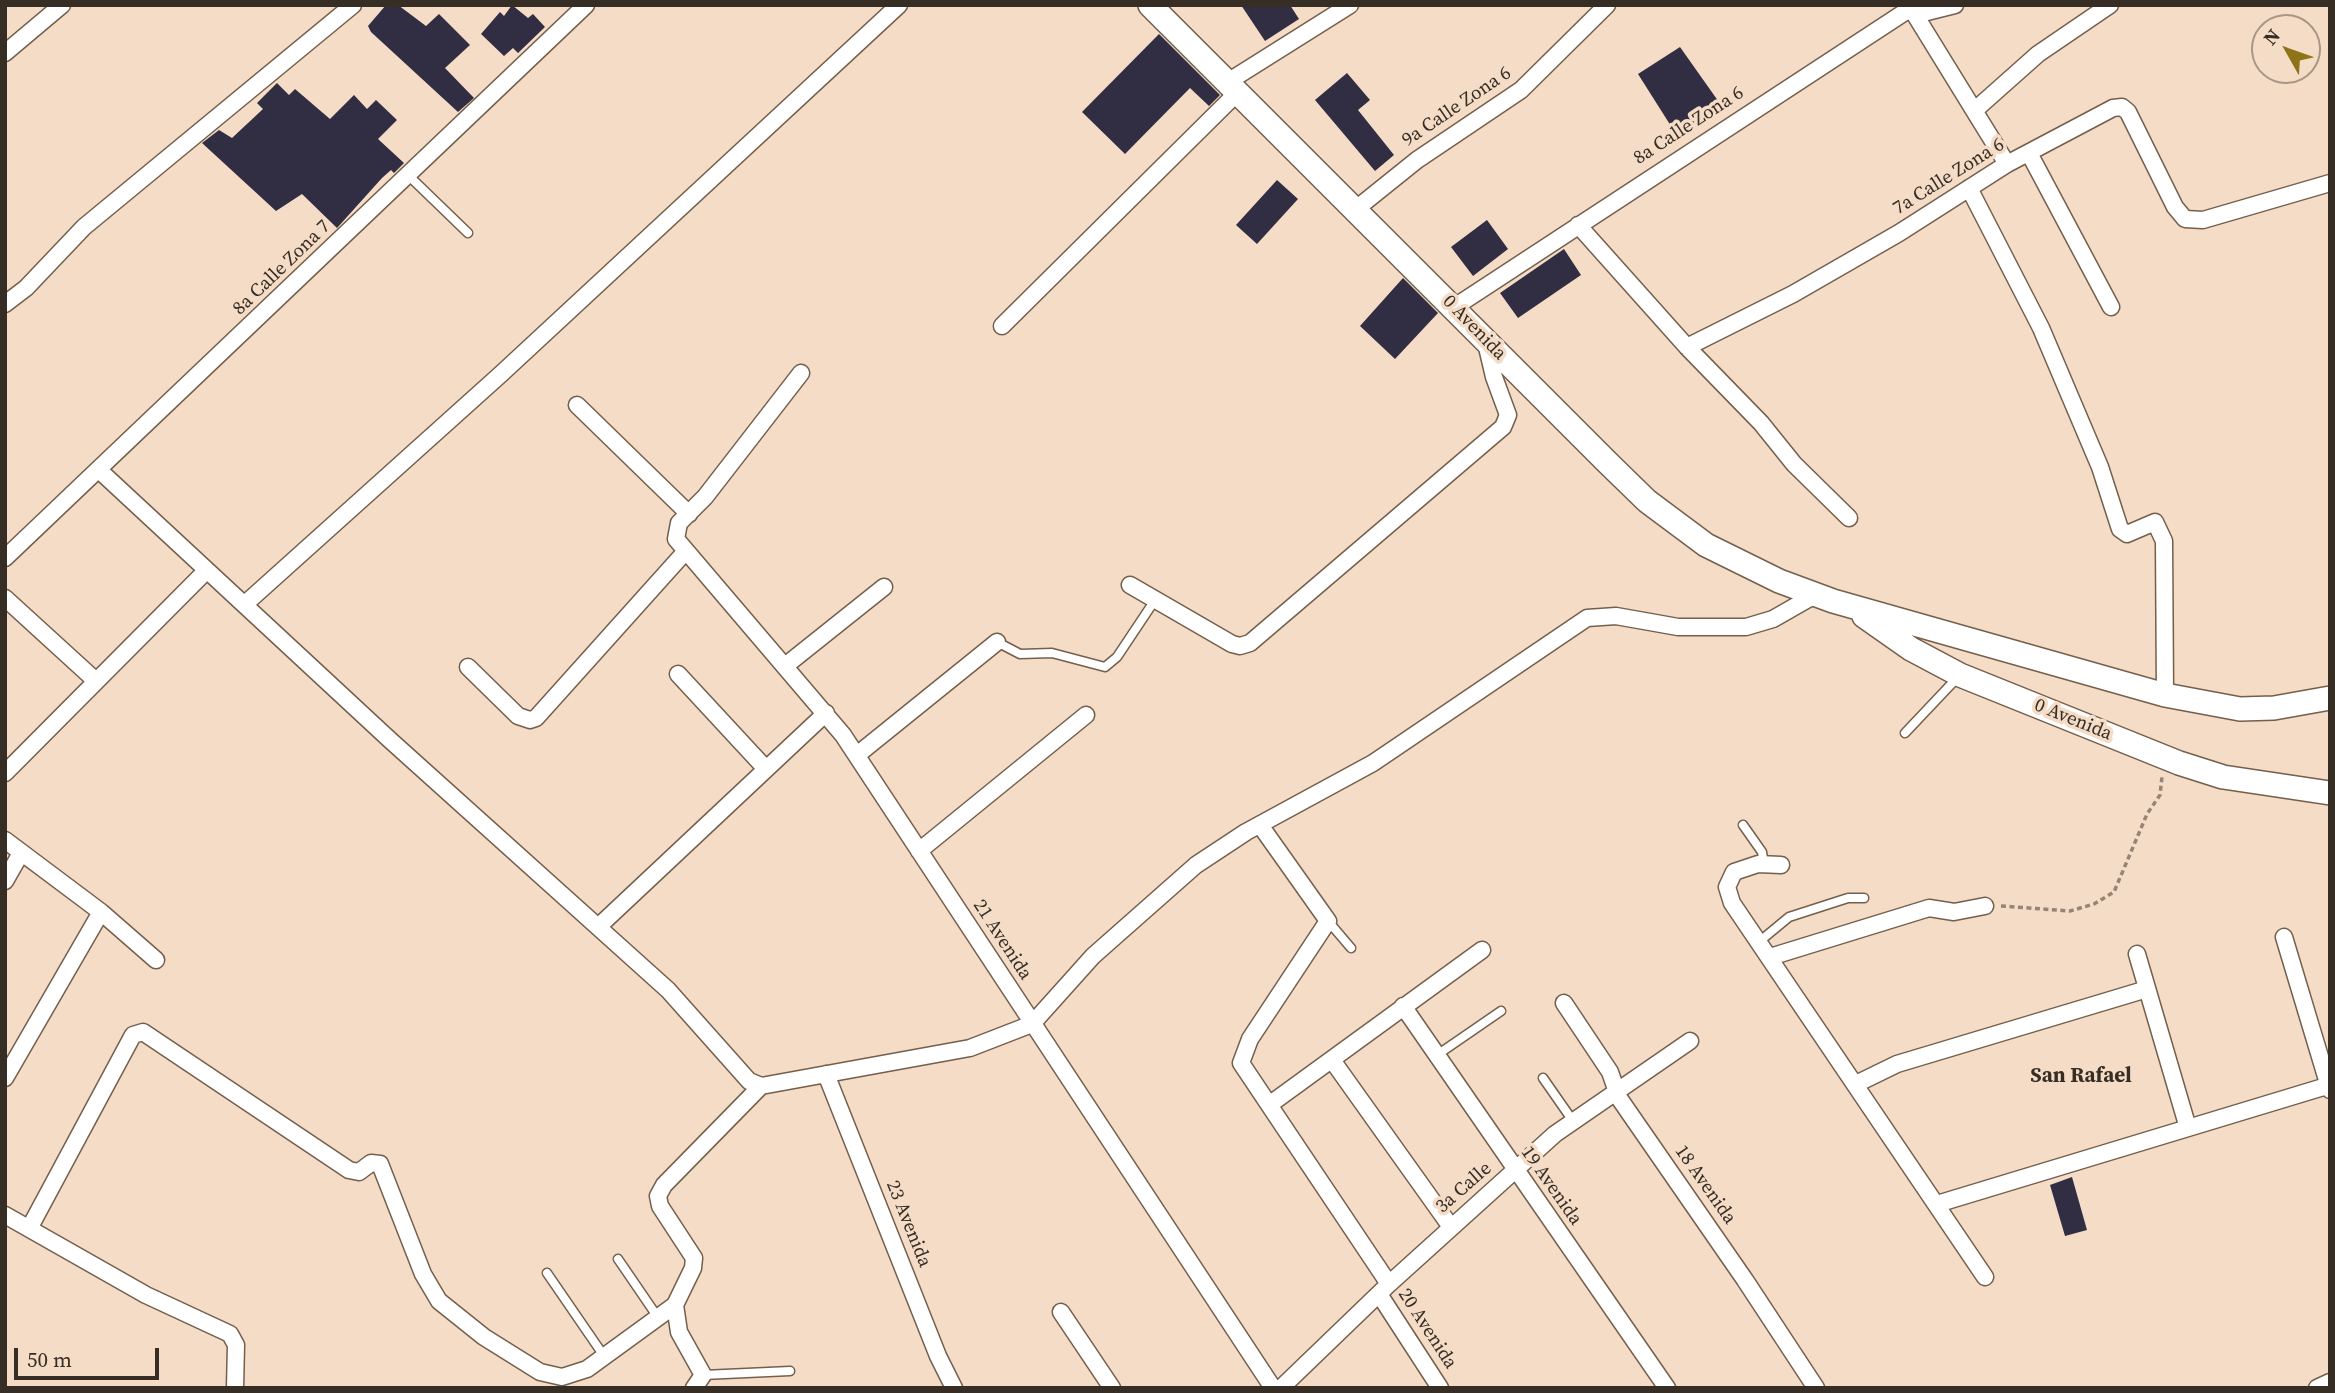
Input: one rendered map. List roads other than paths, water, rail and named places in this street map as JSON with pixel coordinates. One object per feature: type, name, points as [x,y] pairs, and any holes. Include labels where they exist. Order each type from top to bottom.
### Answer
[{"type":"street","points":[[5,53],[62,5]]},
{"type":"street","points":[[5,304],[84,227],[353,5]]},
{"type":"street","name":"8a Calle Zona 7","points":[[5,558],[100,471],[586,5]]},
{"type":"street","points":[[245,604],[500,374],[899,5]]},
{"type":"street","name":"0 Avenida","points":[[1150,5],[1637,491],[1684,530],[1746,566],[1863,616],[1911,649],[1960,675],[2148,751],[2223,777],[2330,793]]},
{"type":"street","points":[[1002,326],[1231,88],[1350,5]]},
{"type":"street","name":"9a Calle Zona 6","points":[[1356,209],[1417,160],[1521,90],[1607,5]]},
{"type":"street","points":[[1910,7],[1927,12],[1955,5]]},
{"type":"street","points":[[1975,110],[2038,54],[2110,5]]},
{"type":"street","points":[[1910,7],[2007,164]]},
{"type":"street","name":"8a Calle Zona 6","points":[[1454,307],[1910,7]]},
{"type":"street","name":"7a Calle Zona 6","points":[[1687,347],[1793,294],[1899,233],[2007,164],[2113,108],[2122,107],[2128,112],[2175,207],[2185,219],[2203,220],[2330,183]]},
{"type":"street","points":[[2029,153],[2111,307]]},
{"type":"street","points":[[1969,188],[2041,328],[2100,467],[2122,533],[2155,522],[2164,541],[2165,695]]},
{"type":"street","points":[[1578,225],[1687,347],[1761,423],[1794,464],[1849,518]]},
{"type":"street","points":[[1130,585],[1232,644],[1240,646],[1250,643],[1503,427],[1507,421],[1507,409],[1494,377],[1486,342]]},
{"type":"street","points":[[578,405],[690,513],[801,373]]},
{"type":"street","points":[[100,471],[206,571],[668,990],[749,1081],[761,1086],[970,1048],[1032,1024],[1093,956],[1143,909],[1196,865],[1260,825],[1373,763],[1587,618],[1616,616],[1678,627],[1746,627],[1824,598]]},
{"type":"street","name":"21 Avenida","points":[[690,513],[679,523],[675,534],[684,552],[786,666],[857,755],[1273,1388]]},
{"type":"street","points":[[468,667],[518,716],[530,720],[536,718],[684,552]]},
{"type":"street","points":[[5,774],[206,571]]},
{"type":"street","points":[[786,666],[884,587]]},
{"type":"street","points":[[5,598],[96,681]]},
{"type":"street","name":"0 Avenida","points":[[1824,598],[2165,695],[2240,709],[2274,708],[2330,698]]},
{"type":"street","points":[[857,755],[997,642]]},
{"type":"street","points":[[678,674],[766,769]]},
{"type":"street","points":[[598,927],[826,713]]},
{"type":"street","points":[[919,851],[1086,715]]},
{"type":"street","points":[[1260,825],[1328,921]]},
{"type":"street","points":[[5,840],[101,912],[156,960]]},
{"type":"street","points":[[5,881],[21,853]]},
{"type":"street","points":[[1781,865],[1758,864],[1734,872],[1727,887],[1732,903],[1985,1277]]},
{"type":"street","points":[[1770,957],[1929,908],[1954,912],[1985,906]]},
{"type":"street","points":[[5,1078],[101,912]]},
{"type":"street","name":"20 Avenida","points":[[1328,921],[1293,970],[1241,1058],[1244,1070],[1269,1105],[1384,1289],[1440,1388]]},
{"type":"street","points":[[1937,1204],[2329,1087],[2284,937]]},
{"type":"street","points":[[1269,1105],[1482,950]]},
{"type":"street","points":[[2137,954],[2188,1128]]},
{"type":"street","points":[[1856,1084],[1897,1064],[2147,989]]},
{"type":"street","name":"18 Avenida","points":[[1564,1003],[1610,1072],[1617,1093],[1816,1388]]},
{"type":"street","name":"19 Avenida","points":[[1403,1006],[1667,1388]]},
{"type":"street","points":[[30,1227],[133,1035],[143,1032],[349,1170],[359,1172],[374,1162],[380,1164],[431,1290],[454,1314],[484,1337],[551,1377],[575,1375],[675,1305]]},
{"type":"street","name":"3a Calle","points":[[1280,1388],[1451,1227],[1573,1121],[1690,1041]]},
{"type":"street","points":[[1332,1060],[1451,1227]]},
{"type":"street","name":"23 Avenida","points":[[826,1074],[928,1331],[954,1388]]},
{"type":"street","points":[[699,1382],[679,1332],[675,1305],[695,1262],[660,1206],[660,1190],[761,1086]]},
{"type":"street","points":[[5,1215],[128,1285],[230,1334],[236,1345],[236,1388]]},
{"type":"street","points":[[1060,1312],[1112,1388]]},
{"type":"street","points":[[2317,1388],[2330,1382]]},
{"type":"lane","points":[[409,176],[468,233]]},
{"type":"lane","points":[[997,642],[1020,654],[1062,655],[1105,667],[1117,657],[1155,600]]},
{"type":"lane","points":[[1905,733],[1960,675]]},
{"type":"lane","points":[[1742,825],[1763,855],[1758,864]]},
{"type":"lane","points":[[1760,941],[1789,917],[1848,898],[1864,898]]},
{"type":"lane","points":[[1328,921],[1351,948]]},
{"type":"lane","points":[[1437,1055],[1501,1010]]},
{"type":"lane","points":[[1543,1078],[1573,1121]]},
{"type":"lane","points":[[618,1259],[657,1316]]},
{"type":"lane","points":[[547,1273],[604,1356]]},
{"type":"lane","points":[[699,1382],[790,1371]]},
{"type":"district","name":"San Rafael","points":[[2081,1077]]}]
